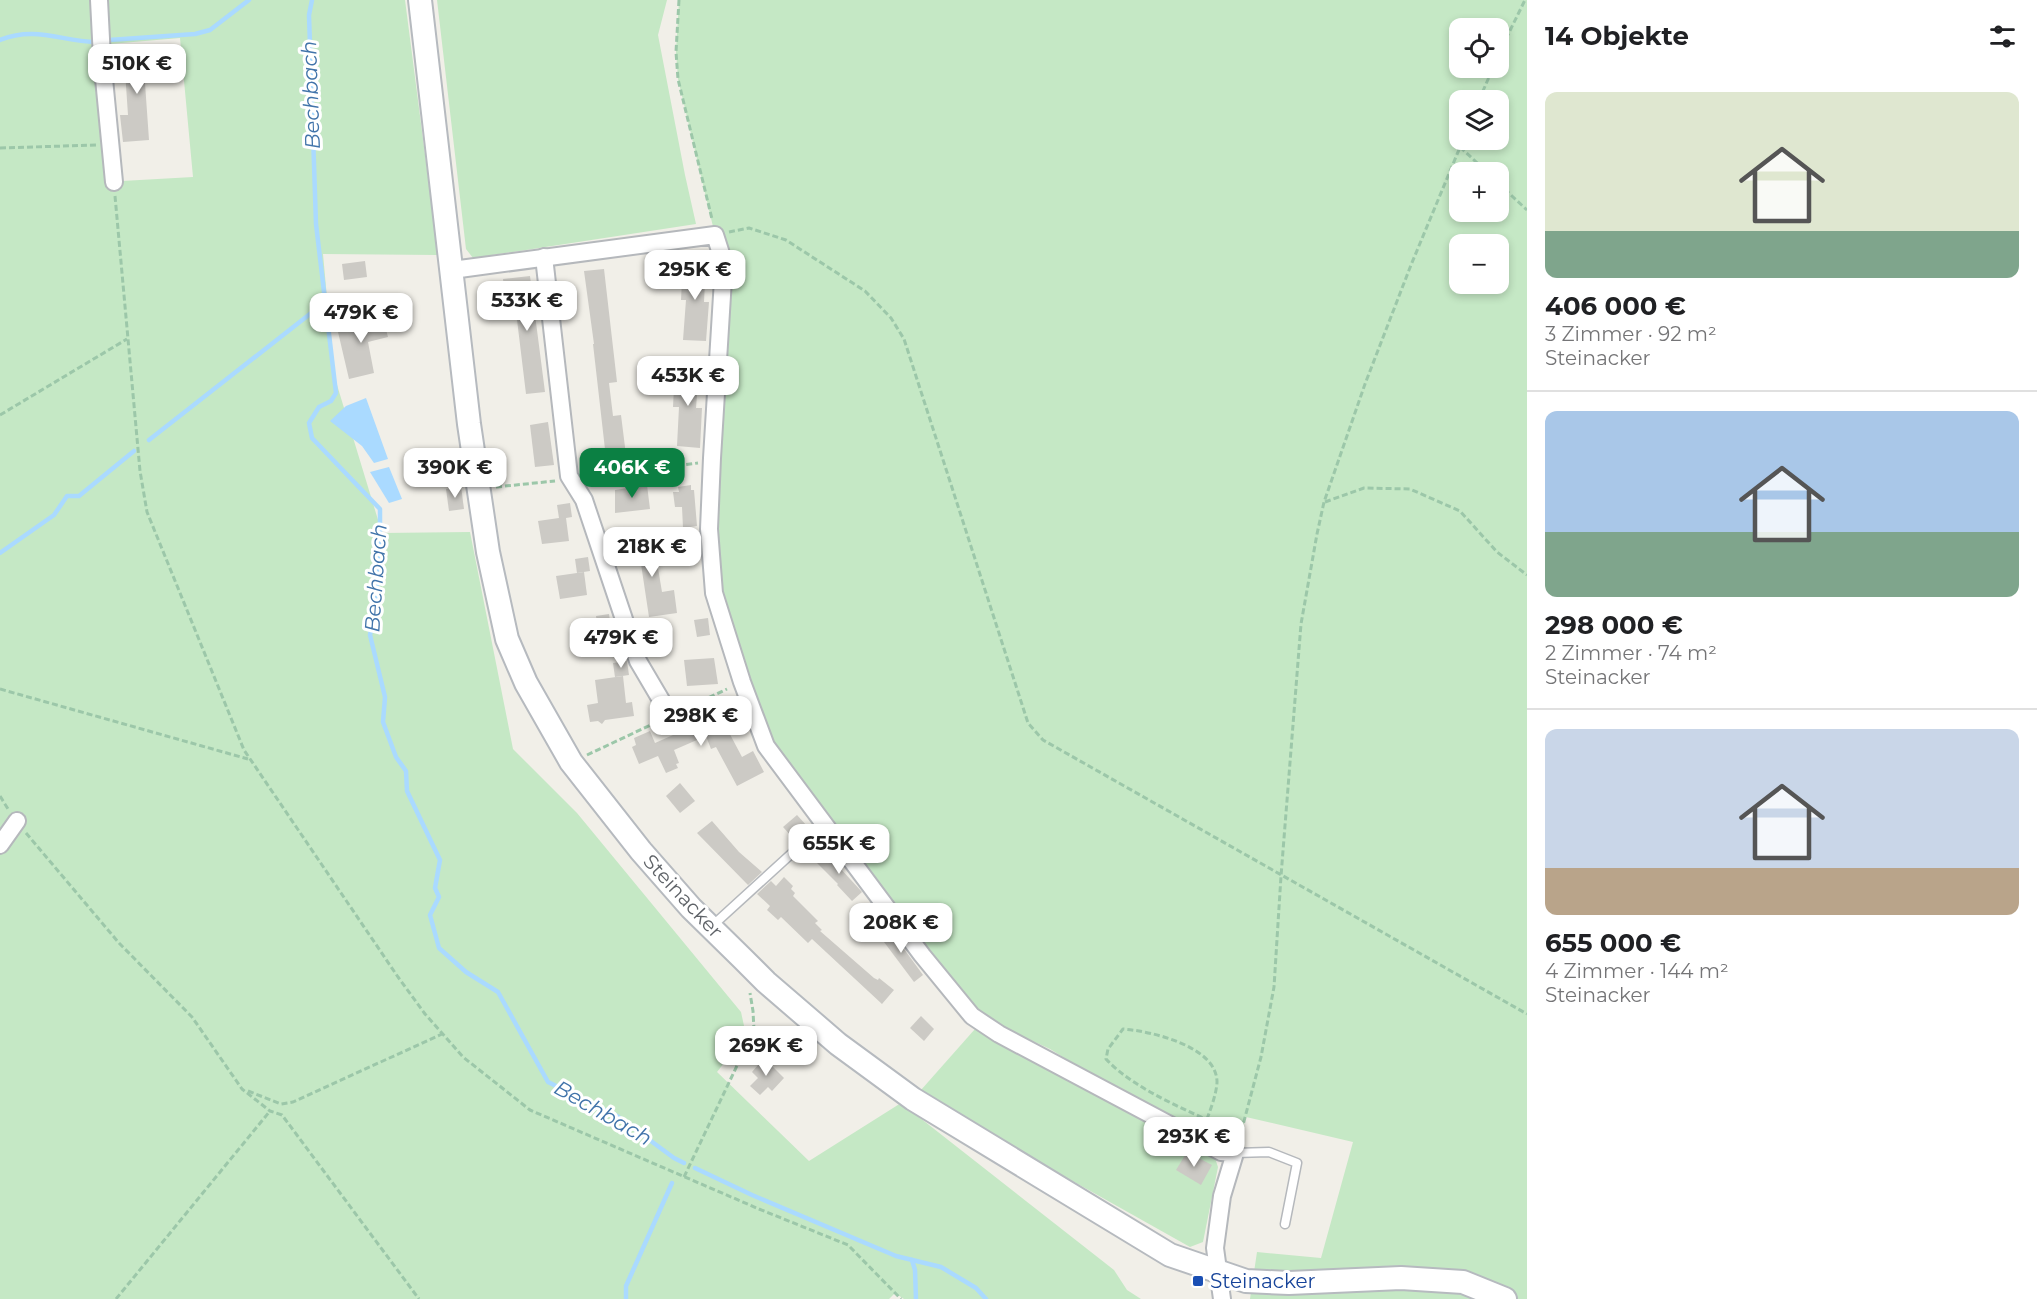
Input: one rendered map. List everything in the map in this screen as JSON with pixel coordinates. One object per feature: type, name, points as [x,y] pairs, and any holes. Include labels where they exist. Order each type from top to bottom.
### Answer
[{"type":"main road","name":"Steinacker","points":[[420,0],[479,489],[488,552],[507,639],[526,683],[572,762],[641,851],[691,908],[766,982],[838,1044],[913,1099],[1170,1255],[1246,1281],[1289,1283],[1401,1278],[1463,1282],[1505,1299]]},
{"type":"street","points":[[99,0],[114,182]]},
{"type":"street","points":[[452,270],[715,235],[724,263],[712,462],[710,529],[714,593],[742,682],[766,746],[922,955],[972,1016],[999,1034],[1221,1152],[1235,1153],[1222,1196],[1215,1248],[1222,1299]]},
{"type":"street","points":[[544,257],[571,479],[584,500],[638,661],[661,700]]},
{"type":"street","points":[[0,845],[17,821]]},
{"type":"lane","points":[[711,928],[824,824]]},
{"type":"lane","points":[[1235,1153],[1269,1152],[1297,1163],[1285,1224]]},
{"type":"path","points":[[679,0],[676,52],[678,79],[715,235],[749,228],[786,240],[865,291],[891,318],[904,339],[1028,723],[1043,740],[1527,1014]]},
{"type":"path","points":[[1509,33],[1525,0]]},
{"type":"path","points":[[0,148],[110,144]]},
{"type":"path","points":[[1235,1153],[1261,1057],[1274,987],[1301,624],[1324,502],[1365,384],[1459,150]]},
{"type":"path","points":[[1463,150],[1476,162]]},
{"type":"path","points":[[114,182],[140,471],[147,512],[244,750],[398,977],[463,1057],[531,1110],[848,1245],[901,1299]]},
{"type":"path","points":[[1509,193],[1527,210]]},
{"type":"path","points":[[0,415],[128,339]]},
{"type":"path","points":[[479,489],[712,462]]},
{"type":"path","points":[[1324,502],[1364,488],[1410,489],[1460,510],[1497,552],[1527,574]]},
{"type":"path","points":[[572,762],[742,682]]},
{"type":"path","points":[[0,689],[249,759]]},
{"type":"path","points":[[17,821],[119,943],[192,1017],[242,1089],[270,1111],[282,1115],[419,1299]]},
{"type":"path","points":[[684,1177],[754,1030],[749,990]]},
{"type":"path","points":[[1207,1119],[1217,1081],[1213,1068],[1200,1054],[1179,1041],[1146,1031],[1123,1029],[1108,1049],[1106,1059],[1132,1082],[1207,1119],[1240,1135]]},
{"type":"path","points":[[242,1089],[281,1104],[293,1102],[442,1034]]},
{"type":"path","points":[[116,1299],[262,1124],[270,1111]]},
{"type":"green space","points":[[0,0],[405,0],[438,255],[323,254],[334,375],[382,533],[470,532],[513,749],[577,813],[741,1012],[746,1035],[717,1072],[809,1161],[901,1103],[1114,1270],[1127,1290],[1141,1299],[904,1299],[895,1293],[889,1299],[0,1299]],"holes":[[[180,38],[193,177],[122,181],[110,44]]]},
{"type":"green space","points":[[437,0],[667,0],[658,35],[696,224],[473,258],[466,249]]},
{"type":"green space","points":[[679,0],[1527,0],[1527,1299],[1250,1299],[1257,1252],[1321,1258],[1353,1142],[1246,1117],[1235,1153],[1173,1126],[1050,1049],[983,1018],[766,746],[714,593],[719,361],[715,235],[678,79],[676,52]]},
{"type":"green space","points":[[975,1029],[1030,1056],[1215,1158],[1218,1167],[1203,1242],[1190,1247],[957,1116],[921,1090]]},
{"type":"water","points":[[366,398],[388,459],[374,463],[362,446],[330,421],[346,406]]},
{"type":"water","points":[[389,467],[402,499],[389,503],[370,472]]},
{"type":"building","points":[[159,49],[160,67],[144,69],[149,140],[123,142],[120,115],[128,115],[124,56],[141,55],[140,51]]},
{"type":"building","points":[[365,261],[367,277],[344,280],[342,264]]},
{"type":"building","points":[[683,261],[706,262],[704,302],[709,302],[706,341],[683,340],[686,300],[681,300]]},
{"type":"building","points":[[604,269],[617,382],[609,383],[613,416],[621,415],[626,455],[606,458],[584,271]]},
{"type":"building","points":[[530,276],[545,392],[526,394],[514,295],[505,296],[503,279]]},
{"type":"building","points":[[368,314],[369,317],[382,314],[388,337],[368,342],[374,373],[349,379],[338,332],[351,330],[348,319]]},
{"type":"building","points":[[675,367],[699,369],[696,408],[702,408],[700,448],[677,446],[679,407],[673,407]]},
{"type":"building","points":[[548,422],[554,465],[535,467],[530,425]]},
{"type":"building","points":[[647,485],[650,509],[615,513],[615,490]]},
{"type":"building","points":[[691,485],[691,490],[694,490],[697,526],[683,528],[682,507],[675,507],[673,492],[679,492],[678,487]]},
{"type":"building","points":[[461,486],[464,509],[449,511],[446,489]]},
{"type":"building","points":[[570,503],[572,517],[566,518],[569,541],[542,544],[538,521],[559,518],[557,505]]},
{"type":"building","points":[[657,538],[660,562],[657,562],[662,592],[674,590],[677,613],[649,617],[641,564],[632,566],[629,542]]},
{"type":"building","points":[[588,557],[590,571],[577,573],[575,559]]},
{"type":"building","points":[[584,572],[587,595],[560,599],[556,576]]},
{"type":"building","points":[[609,614],[611,628],[598,630],[596,616]]},
{"type":"building","points":[[708,618],[710,635],[697,637],[694,620]]},
{"type":"building","points":[[605,629],[608,652],[581,656],[577,632]]},
{"type":"building","points":[[714,658],[718,684],[687,686],[684,660]]},
{"type":"building","points":[[627,661],[629,675],[615,677],[613,663]]},
{"type":"building","points":[[623,676],[626,703],[632,702],[634,716],[605,720],[602,724],[598,721],[590,722],[587,705],[598,703],[595,680]]},
{"type":"building","points":[[715,706],[742,757],[753,751],[764,772],[737,786],[716,747],[711,749],[706,736],[674,750],[679,763],[676,764],[678,768],[666,773],[658,756],[639,764],[632,747],[636,745],[634,738],[650,731],[655,743],[698,724],[694,717]]},
{"type":"building","points":[[680,783],[695,801],[680,813],[666,796]]},
{"type":"building","points":[[797,815],[807,826],[793,838],[783,827]]},
{"type":"building","points":[[712,821],[739,852],[762,872],[748,885],[697,833]]},
{"type":"building","points":[[829,849],[841,864],[839,867],[862,892],[852,901],[816,862]]},
{"type":"building","points":[[784,877],[793,886],[791,889],[795,893],[793,896],[818,921],[815,923],[822,930],[820,931],[874,978],[878,980],[879,978],[894,990],[882,1004],[812,939],[808,943],[781,917],[778,920],[767,910],[770,906],[757,894],[771,881],[776,886]]},
{"type":"building","points":[[888,927],[923,975],[914,982],[878,934]]},
{"type":"building","points":[[921,1016],[934,1029],[924,1041],[910,1028]]},
{"type":"building","points":[[764,1058],[784,1078],[772,1091],[768,1087],[760,1095],[750,1086],[758,1078],[752,1072]]},
{"type":"building","points":[[1187,1152],[1212,1165],[1201,1185],[1176,1170]]},
{"type":"waterway","points":[[109,40],[195,34],[210,30],[249,0]]},
{"type":"waterway","name":"Bechbach","points":[[312,0],[309,15],[316,224],[336,393],[331,401],[319,407],[309,423],[312,438],[380,509],[380,553],[375,610],[370,635],[385,697],[383,722],[396,757],[406,771],[407,791],[440,860],[435,888],[439,897],[430,915],[439,948],[466,972],[498,992],[548,1082],[617,1116],[684,1163]]},
{"type":"waterway","points":[[0,40],[13,36],[36,34],[95,42]]},
{"type":"waterway","points":[[149,440],[315,310],[324,300]]},
{"type":"waterway","points":[[0,553],[54,515],[67,496],[79,496],[134,451]]},
{"type":"waterway","name":"Bechbach","points":[[695,1168],[752,1195],[896,1256],[941,1267],[976,1288],[986,1299]]},
{"type":"waterway","points":[[626,1299],[626,1286],[672,1183]]},
{"type":"waterway","points":[[912,1260],[915,1270],[916,1299]]},
{"type":"place","name":"Steinacker","points":[[1198,1281]]}]
